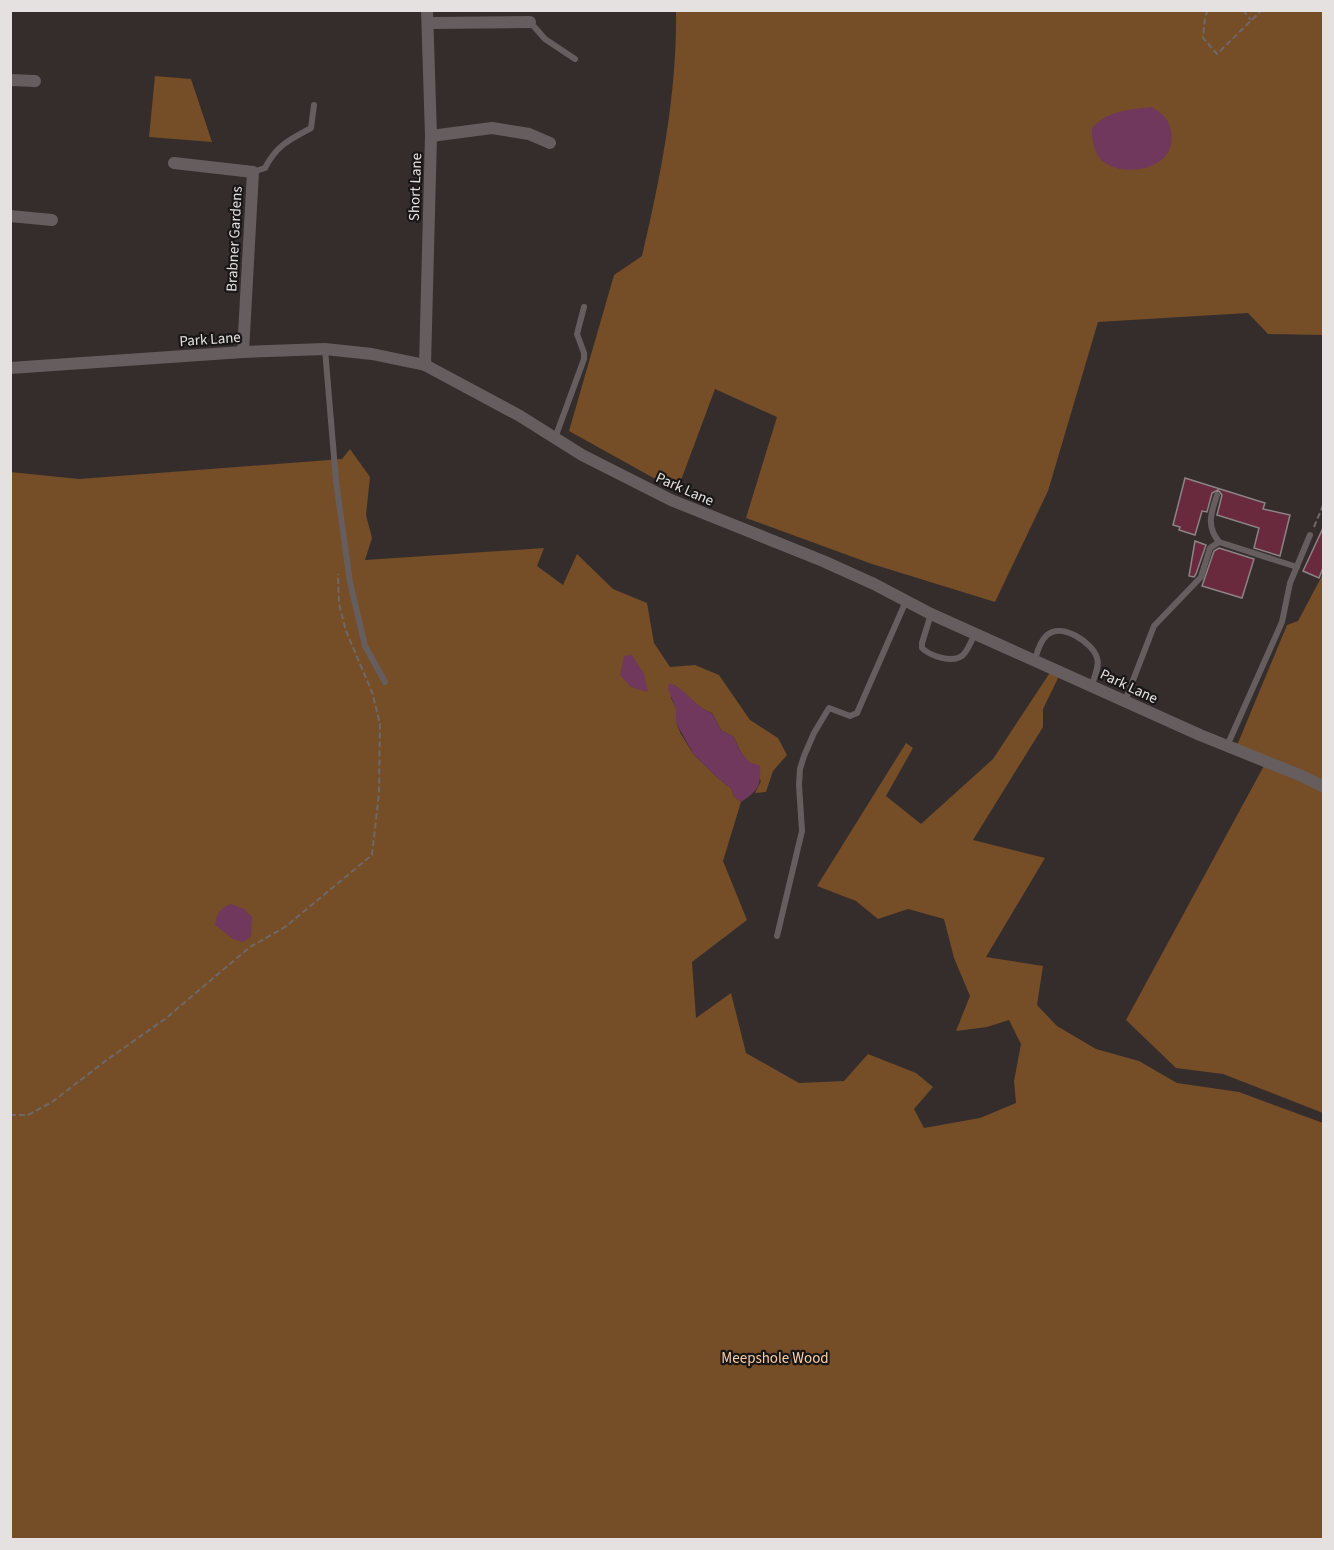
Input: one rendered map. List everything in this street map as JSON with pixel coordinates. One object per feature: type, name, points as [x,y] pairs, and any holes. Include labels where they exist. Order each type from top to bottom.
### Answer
[{"type":"street","points":[[428,17],[530,22]]},
{"type":"street","name":"Short Lane","points":[[425,365],[431,136],[428,17]]},
{"type":"street","points":[[10,80],[35,81]]},
{"type":"street","points":[[431,136],[492,128],[529,134],[550,143]]},
{"type":"street","name":"Brabner Gardens","points":[[174,162],[253,172],[243,352]]},
{"type":"street","points":[[10,216],[52,220]]},
{"type":"street","name":"Park Lane","points":[[10,368],[243,352],[325,350],[372,354],[425,365],[520,416],[620,476],[671,500],[823,561],[975,634],[1323,787]]},
{"type":"lane","points":[[530,22],[545,39],[575,59]]},
{"type":"lane","points":[[253,172],[266,168],[277,149],[292,136],[311,128],[314,105]]},
{"type":"lane","points":[[555,438],[584,359],[577,334],[584,307]]},
{"type":"lane","points":[[325,350],[336,481],[350,582],[364,646],[386,682]]},
{"type":"lane","points":[[1217,495],[1210,527],[1219,542],[1297,567]]},
{"type":"lane","points":[[1227,746],[1282,622],[1290,583],[1310,535]]},
{"type":"lane","points":[[1125,701],[1154,626],[1201,577],[1210,548],[1219,542]]},
{"type":"lane","points":[[777,936],[802,831],[799,785],[804,756],[829,708],[850,716],[857,713],[906,601]]},
{"type":"lane","points":[[931,614],[922,643],[922,648],[930,654],[949,659],[958,658],[965,653],[975,634]]},
{"type":"lane","points":[[1035,660],[1047,635],[1057,632],[1071,634],[1084,642],[1097,656],[1098,666],[1092,685]]},
{"type":"path","points":[[1208,10],[1203,38],[1217,54],[1262,10]]},
{"type":"path","points":[[1243,10],[1251,20]]},
{"type":"path","points":[[1310,535],[1323,503]]},
{"type":"path","points":[[10,1115],[28,1115],[52,1102],[165,1019],[250,947],[285,927],[372,855],[379,793],[380,724],[372,692],[346,631],[339,604],[337,565]]},
{"type":"green space","points":[[676,11],[1323,11],[1323,335],[1268,334],[1248,313],[1098,322],[1048,491],[995,602],[872,564],[746,518],[777,417],[715,389],[677,491],[569,431],[614,275],[642,256],[671,104]]},
{"type":"green space","points":[[155,76],[191,79],[212,142],[149,137]]},
{"type":"green space","name":"Meepshole Wood","points":[[350,449],[370,477],[366,515],[372,538],[365,560],[544,548],[537,566],[563,585],[577,554],[613,589],[647,603],[654,643],[670,667],[695,665],[719,675],[750,720],[778,738],[787,755],[773,771],[766,792],[755,793],[761,781],[739,749],[734,737],[721,730],[712,713],[674,685],[671,698],[676,708],[676,723],[681,734],[694,755],[731,788],[734,796],[741,802],[723,861],[747,920],[692,962],[696,1018],[731,993],[746,1053],[799,1083],[844,1081],[868,1054],[916,1073],[933,1087],[914,1109],[924,1128],[980,1118],[1016,1103],[1014,1081],[1021,1044],[1009,1020],[987,1027],[956,1031],[970,996],[954,958],[944,919],[908,909],[878,919],[856,901],[817,886],[906,743],[913,748],[886,796],[921,824],[993,759],[1053,668],[1061,672],[1043,709],[1043,727],[973,840],[1045,858],[986,957],[1043,966],[1037,1005],[1057,1026],[1096,1049],[1139,1061],[1177,1083],[1239,1092],[1323,1123],[1323,1539],[11,1539],[10,472],[79,479],[342,459]]},
{"type":"green space","points":[[1323,574],[1323,1113],[1223,1074],[1176,1068],[1126,1020],[1266,762],[1230,742],[1238,743],[1287,625],[1298,621]]},
{"type":"shaded area","points":[[1152,107],[1165,117],[1170,126],[1171,146],[1165,156],[1155,164],[1130,170],[1106,164],[1095,149],[1092,128],[1112,114]]},
{"type":"shaded area","points":[[632,655],[644,674],[648,692],[631,687],[620,675],[624,656]]},
{"type":"shaded area","points":[[669,683],[676,686],[700,707],[712,713],[721,730],[734,737],[739,749],[749,762],[760,766],[757,788],[741,802],[734,796],[731,788],[694,755],[676,723],[676,709],[668,689]]},
{"type":"shaded area","points":[[231,904],[244,909],[252,917],[251,937],[243,942],[233,939],[215,925],[220,912]]},
{"type":"building","points":[[1185,478],[1265,503],[1263,509],[1290,515],[1280,556],[1254,548],[1259,528],[1217,515],[1222,495],[1218,490],[1212,493],[1207,512],[1202,511],[1195,535],[1179,530],[1180,527],[1173,525]]},
{"type":"building","points":[[1323,528],[1323,568],[1319,578],[1303,571]]},
{"type":"building","points":[[1195,541],[1206,545],[1194,577],[1189,576]]},
{"type":"building","points":[[1219,548],[1254,559],[1242,598],[1202,586],[1214,551]]}]
